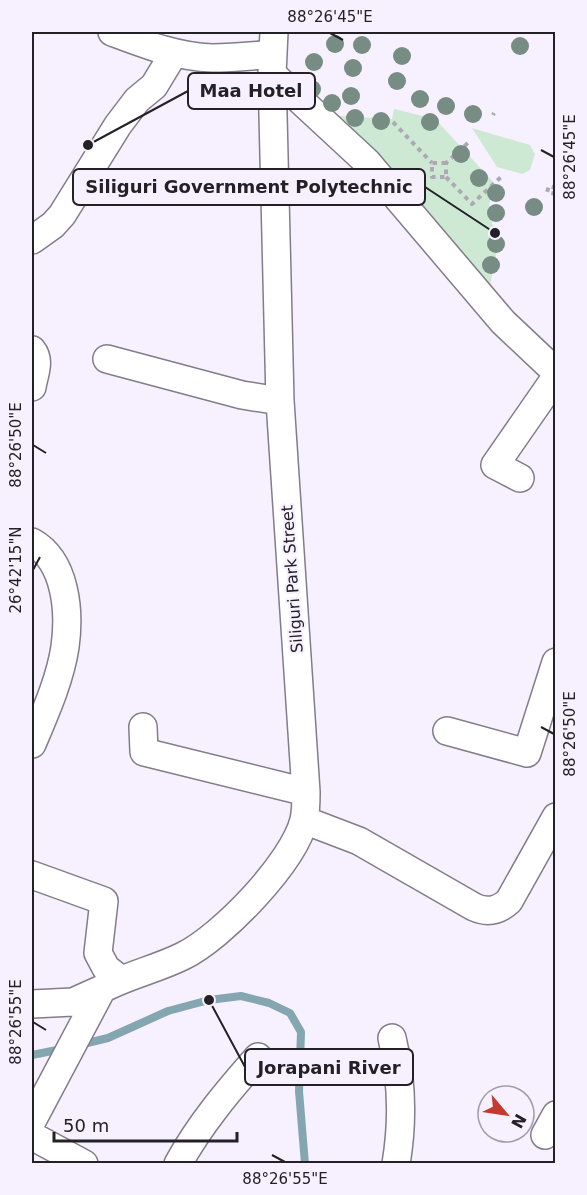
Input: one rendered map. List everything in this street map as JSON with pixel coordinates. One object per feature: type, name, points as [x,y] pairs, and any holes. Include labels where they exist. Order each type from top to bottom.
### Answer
[{"type":"street","points":[[112,32],[174,53],[211,58],[273,53],[503,322],[555,375],[495,465],[520,478]]},
{"type":"street","points":[[32,240],[53,225],[62,214],[118,125],[137,100],[154,86],[174,53]]},
{"type":"street","name":"Siliguri Park Street","points":[[32,1004],[74,1002],[111,984],[184,956],[221,930],[279,866],[295,841],[304,820],[306,792],[280,401],[273,53]]},
{"type":"street","points":[[32,350],[36,360],[32,387]]},
{"type":"street","points":[[108,359],[242,395],[280,401]]},
{"type":"street","points":[[32,542],[49,555],[58,570],[64,594],[66,621],[65,647],[56,681],[32,744]]},
{"type":"street","points":[[447,731],[527,753],[555,662]]},
{"type":"street","points":[[143,727],[144,752],[306,792]]},
{"type":"street","points":[[304,820],[359,841],[474,907],[488,911],[503,907],[509,901],[555,817]]},
{"type":"street","points":[[32,875],[104,901],[98,953],[111,984],[87,1020],[35,1115]]},
{"type":"street","points":[[392,1038],[398,1065],[400,1098],[396,1164]]},
{"type":"street","points":[[177,1164],[220,1100],[258,1057]]},
{"type":"street","points":[[32,1136],[84,1164]]},
{"type":"path","points":[[393,122],[432,163],[432,177],[446,177]]},
{"type":"path","points":[[432,163],[446,163],[470,141]]},
{"type":"path","points":[[446,163],[446,177],[472,204],[501,177]]},
{"type":"path","points":[[555,188],[549,186],[548,192],[555,194]]},
{"type":"green space","points":[[394,109],[438,122],[497,186],[491,199],[489,212],[492,224],[500,236],[488,295],[329,115],[392,119]]},
{"type":"green space","points":[[472,128],[530,145],[535,154],[530,170],[522,174],[497,167]]},
{"type":"waterway","points":[[79,1045],[108,1038],[168,1011],[209,1000],[241,996],[269,1003],[290,1013],[301,1032],[299,1091],[305,1164]]},
{"type":"waterway","points":[[32,1055],[62,1049]]},
{"type":"place","name":"Maa Hotel","points":[[88,145]]},
{"type":"place","name":"Siliguri Government Polytechnic","points":[[495,233]]},
{"type":"place","name":"Jorapani River","points":[[209,1000]]}]
